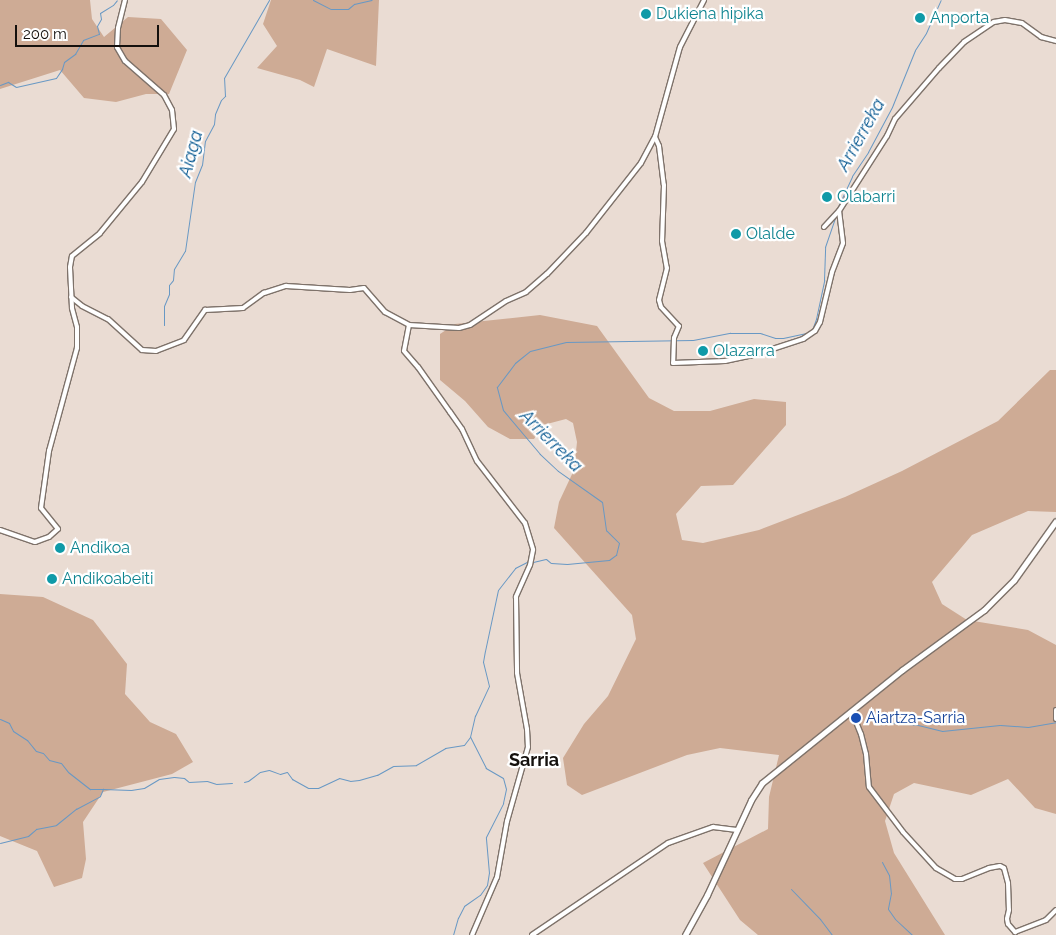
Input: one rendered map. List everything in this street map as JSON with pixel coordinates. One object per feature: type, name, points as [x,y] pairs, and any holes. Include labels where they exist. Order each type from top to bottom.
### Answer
[{"type":"street","points":[[0,530],[35,542],[49,537],[58,529],[41,508],[49,451],[77,348],[77,327],[73,315],[71,297],[70,267],[72,256],[81,246],[100,233],[142,182],[174,129],[172,110],[164,95],[124,61],[117,47],[118,28],[125,0]]},
{"type":"street","points":[[71,297],[82,306],[108,319],[142,350],[156,351],[184,340],[205,310],[243,308],[264,293],[286,286],[350,290],[364,288],[386,312],[409,325],[464,327],[533,287],[586,233],[641,163],[654,137],[680,47],[704,0]]},
{"type":"street","points":[[824,227],[839,211],[885,140],[895,119],[939,68],[981,28],[994,22],[1015,21],[1030,27],[1041,37],[1056,41]]},
{"type":"street","points":[[654,137],[659,146],[664,185],[662,242],[667,268],[659,300],[661,307],[679,326],[674,338],[673,363],[716,362],[754,355],[809,336],[820,322],[832,272],[843,243],[839,211]]},
{"type":"street","points":[[409,325],[404,351],[418,367],[458,424],[477,462],[525,523],[532,541],[533,550],[529,567],[516,597],[517,673],[527,729],[528,747],[507,821],[497,877],[472,935]]},
{"type":"street","points":[[685,935],[707,895],[736,830],[762,783],[984,610],[1003,592],[1056,521]]},
{"type":"street","points":[[1055,717],[1056,710]]},
{"type":"street","points":[[852,712],[863,740],[869,787],[903,832],[936,868],[954,879],[989,868],[1000,866],[1004,868],[1008,883],[1009,910],[1007,919],[1008,924],[1015,932],[1046,920],[1056,910]]},
{"type":"street","points":[[532,935],[668,843],[712,827],[736,830]]},
{"type":"shaded area","points":[[0,0],[90,0],[92,19],[104,37],[128,17],[161,19],[187,50],[169,94],[146,94],[116,102],[84,98],[60,70],[0,89]]},
{"type":"shaded area","points":[[271,0],[379,0],[376,66],[327,49],[314,87],[300,80],[257,68],[277,46],[263,24]]},
{"type":"shaded area","points":[[540,315],[597,326],[649,398],[674,411],[710,411],[754,399],[786,402],[786,425],[733,485],[701,486],[676,514],[682,540],[703,543],[759,530],[845,497],[902,471],[998,421],[1050,370],[1056,370],[1056,512],[1028,511],[972,535],[932,582],[942,604],[967,620],[1028,630],[1056,645],[1056,814],[1035,808],[1008,779],[971,795],[914,783],[894,794],[885,821],[894,853],[945,935],[758,935],[740,920],[703,863],[768,829],[769,797],[779,755],[720,748],[687,755],[582,795],[567,785],[563,758],[584,724],[608,696],[636,639],[632,615],[554,528],[559,502],[574,470],[577,442],[573,423],[566,419],[543,425],[534,439],[510,439],[488,427],[465,401],[440,380],[440,334],[455,324]]},
{"type":"shaded area","points":[[0,594],[43,597],[93,620],[127,664],[125,694],[150,722],[176,734],[193,762],[172,774],[103,792],[83,822],[86,859],[82,878],[54,887],[37,851],[0,836]]},
{"type":"waterway","points":[[0,85],[8,82],[16,87],[56,78],[64,62],[75,54],[83,40],[99,34],[97,26],[101,19],[100,13],[113,5],[117,0]]},
{"type":"waterway","name":"Aiaga","points":[[164,325],[164,306],[169,294],[169,285],[173,280],[174,269],[185,251],[195,182],[202,165],[205,141],[214,124],[215,114],[221,100],[225,96],[224,78],[269,0]]},
{"type":"waterway","points":[[313,0],[331,9],[348,9],[354,4],[372,0]]},
{"type":"waterway","name":"Arrierreka","points":[[836,211],[852,176],[868,152],[892,107],[915,50],[926,33],[941,0]]},
{"type":"waterway","name":"Arrierreka","points":[[533,562],[546,559],[551,563],[567,564],[609,560],[616,555],[619,543],[606,530],[602,502],[558,471],[540,454],[503,410],[497,387],[515,363],[530,351],[566,342],[693,340],[730,333],[760,333],[775,338],[783,338],[807,333],[812,330],[816,319],[824,280],[825,247],[835,218]]},
{"type":"waterway","name":"Arrierreka","points":[[453,935],[464,906],[480,895],[487,885],[489,873],[486,837],[503,803],[506,789],[503,778],[486,768],[470,737],[475,716],[489,686],[483,662],[485,651],[498,590],[515,568],[529,561]]},
{"type":"waterway","points":[[0,719],[9,723],[13,731],[27,740],[36,751],[43,753],[49,760],[61,763],[68,772],[90,789],[103,789]]},
{"type":"waterway","points":[[892,723],[918,725],[942,731],[1000,725],[1028,727],[1056,722]]},
{"type":"waterway","points":[[244,782],[260,772],[269,770],[280,774],[287,772],[292,779],[308,788],[318,788],[339,778],[350,781],[359,780],[377,775],[393,766],[416,765],[445,748],[464,745],[470,737]]},
{"type":"waterway","points":[[0,843],[28,836],[36,829],[56,825],[76,809],[100,796],[103,789],[131,790],[144,788],[159,779],[174,777],[184,778],[189,782],[232,783]]},
{"type":"waterway","points":[[882,862],[889,875],[891,893],[888,909],[895,919],[912,935]]},
{"type":"waterway","points":[[791,889],[820,919],[832,935]]},
{"type":"place","name":"Dukiena hipika","points":[[646,14]]},
{"type":"place","name":"Anporta","points":[[920,18]]},
{"type":"place","name":"Olabarri","points":[[827,197]]},
{"type":"place","name":"Olalde","points":[[736,234]]},
{"type":"place","name":"Olazarra","points":[[703,351]]},
{"type":"place","name":"Andikoa","points":[[60,548]]},
{"type":"place","name":"Andikoabeiti","points":[[52,579]]},
{"type":"place","name":"Aiartza-Sarria","points":[[856,718]]},
{"type":"district","name":"Sarria","points":[[534,760]]}]
